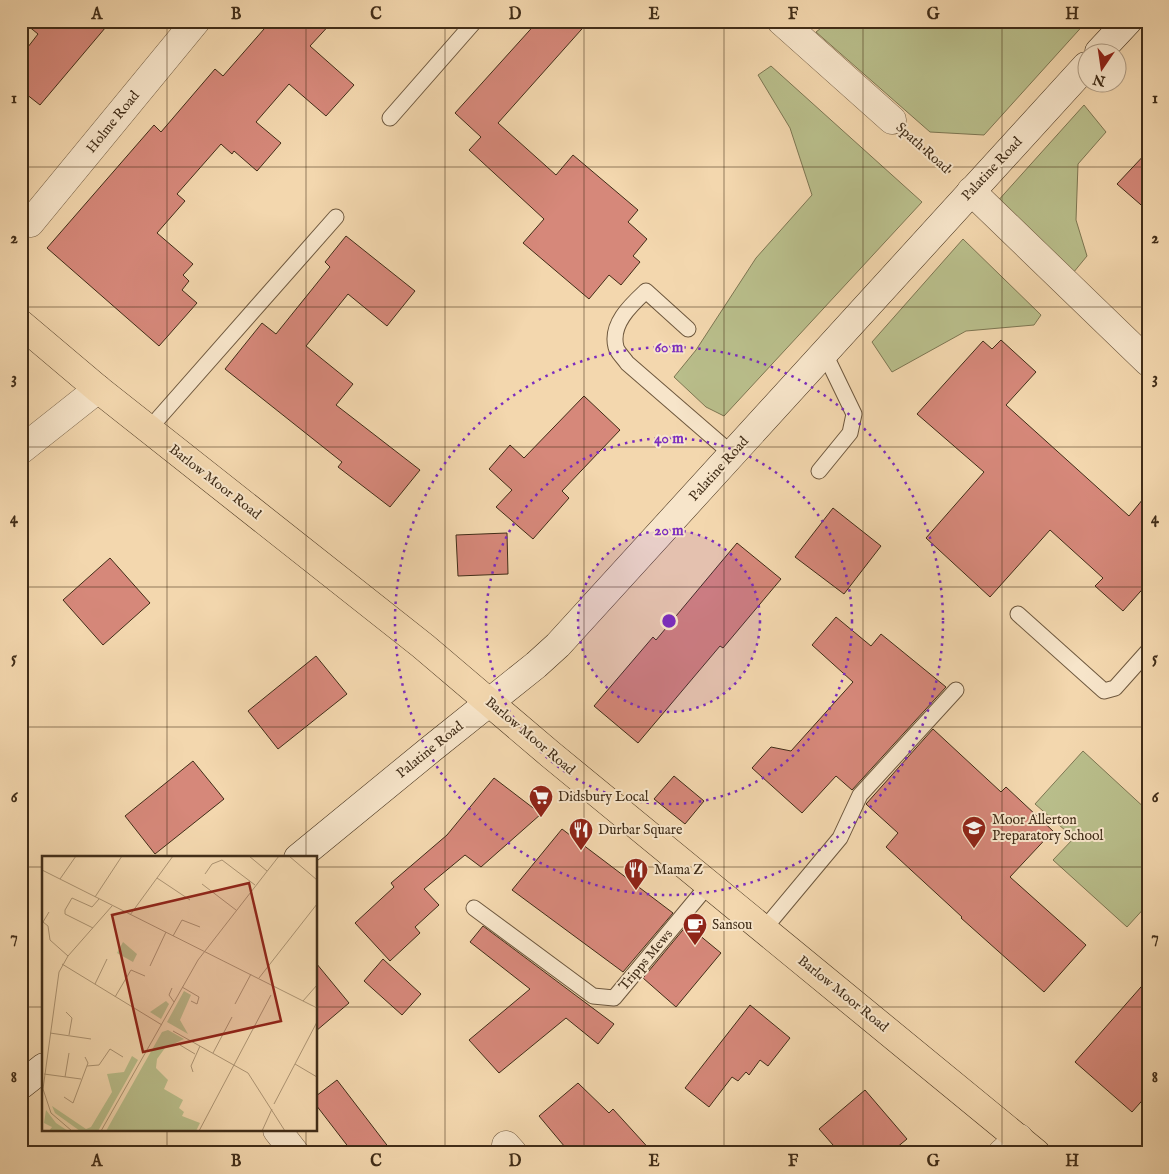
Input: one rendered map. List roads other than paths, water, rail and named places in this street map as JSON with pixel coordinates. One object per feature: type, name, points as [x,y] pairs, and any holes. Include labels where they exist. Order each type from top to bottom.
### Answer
[{"type":"main road","name":"Holme Road","points":[[30,223],[196,21]]},
{"type":"main road","name":"Spath Road","points":[[781,21],[892,120]]},
{"type":"main road","points":[[1108,42],[1128,21]]},
{"type":"main road","name":"Palatine Road","points":[[300,856],[536,665],[564,638],[1076,77]]},
{"type":"main road","points":[[971,191],[1148,362]]},
{"type":"main road","name":"Barlow Moor Road","points":[[21,324],[98,389],[424,646],[550,754],[764,929],[1019,1148]]},
{"type":"main road","points":[[21,450],[98,389]]},
{"type":"main road","points":[[21,1085],[42,1068]]},
{"type":"main road","points":[[279,1132],[296,1153]]},
{"type":"lane","points":[[390,118],[476,21]]},
{"type":"lane","points":[[149,429],[336,217]]},
{"type":"lane","points":[[688,329],[646,290],[626,310],[616,332],[616,348],[627,363],[732,454]]},
{"type":"lane","points":[[818,471],[850,433],[854,414],[824,354]]},
{"type":"lane","points":[[1018,614],[1104,691],[1115,688],[1148,651]]},
{"type":"lane","points":[[764,929],[840,838],[860,795],[956,690]]},
{"type":"lane","name":"Tripps Mews","points":[[474,908],[593,996],[614,998],[709,884]]},
{"type":"place","name":"Didsbury Local","points":[[541,818]]},
{"type":"place","name":"Moor Allerton Preparatory School","points":[[974,849]]},
{"type":"place","name":"Durbar Square","points":[[581,851]]},
{"type":"place","name":"Mama Z","points":[[636,891]]},
{"type":"place","name":"Sansou","points":[[695,946]]}]
